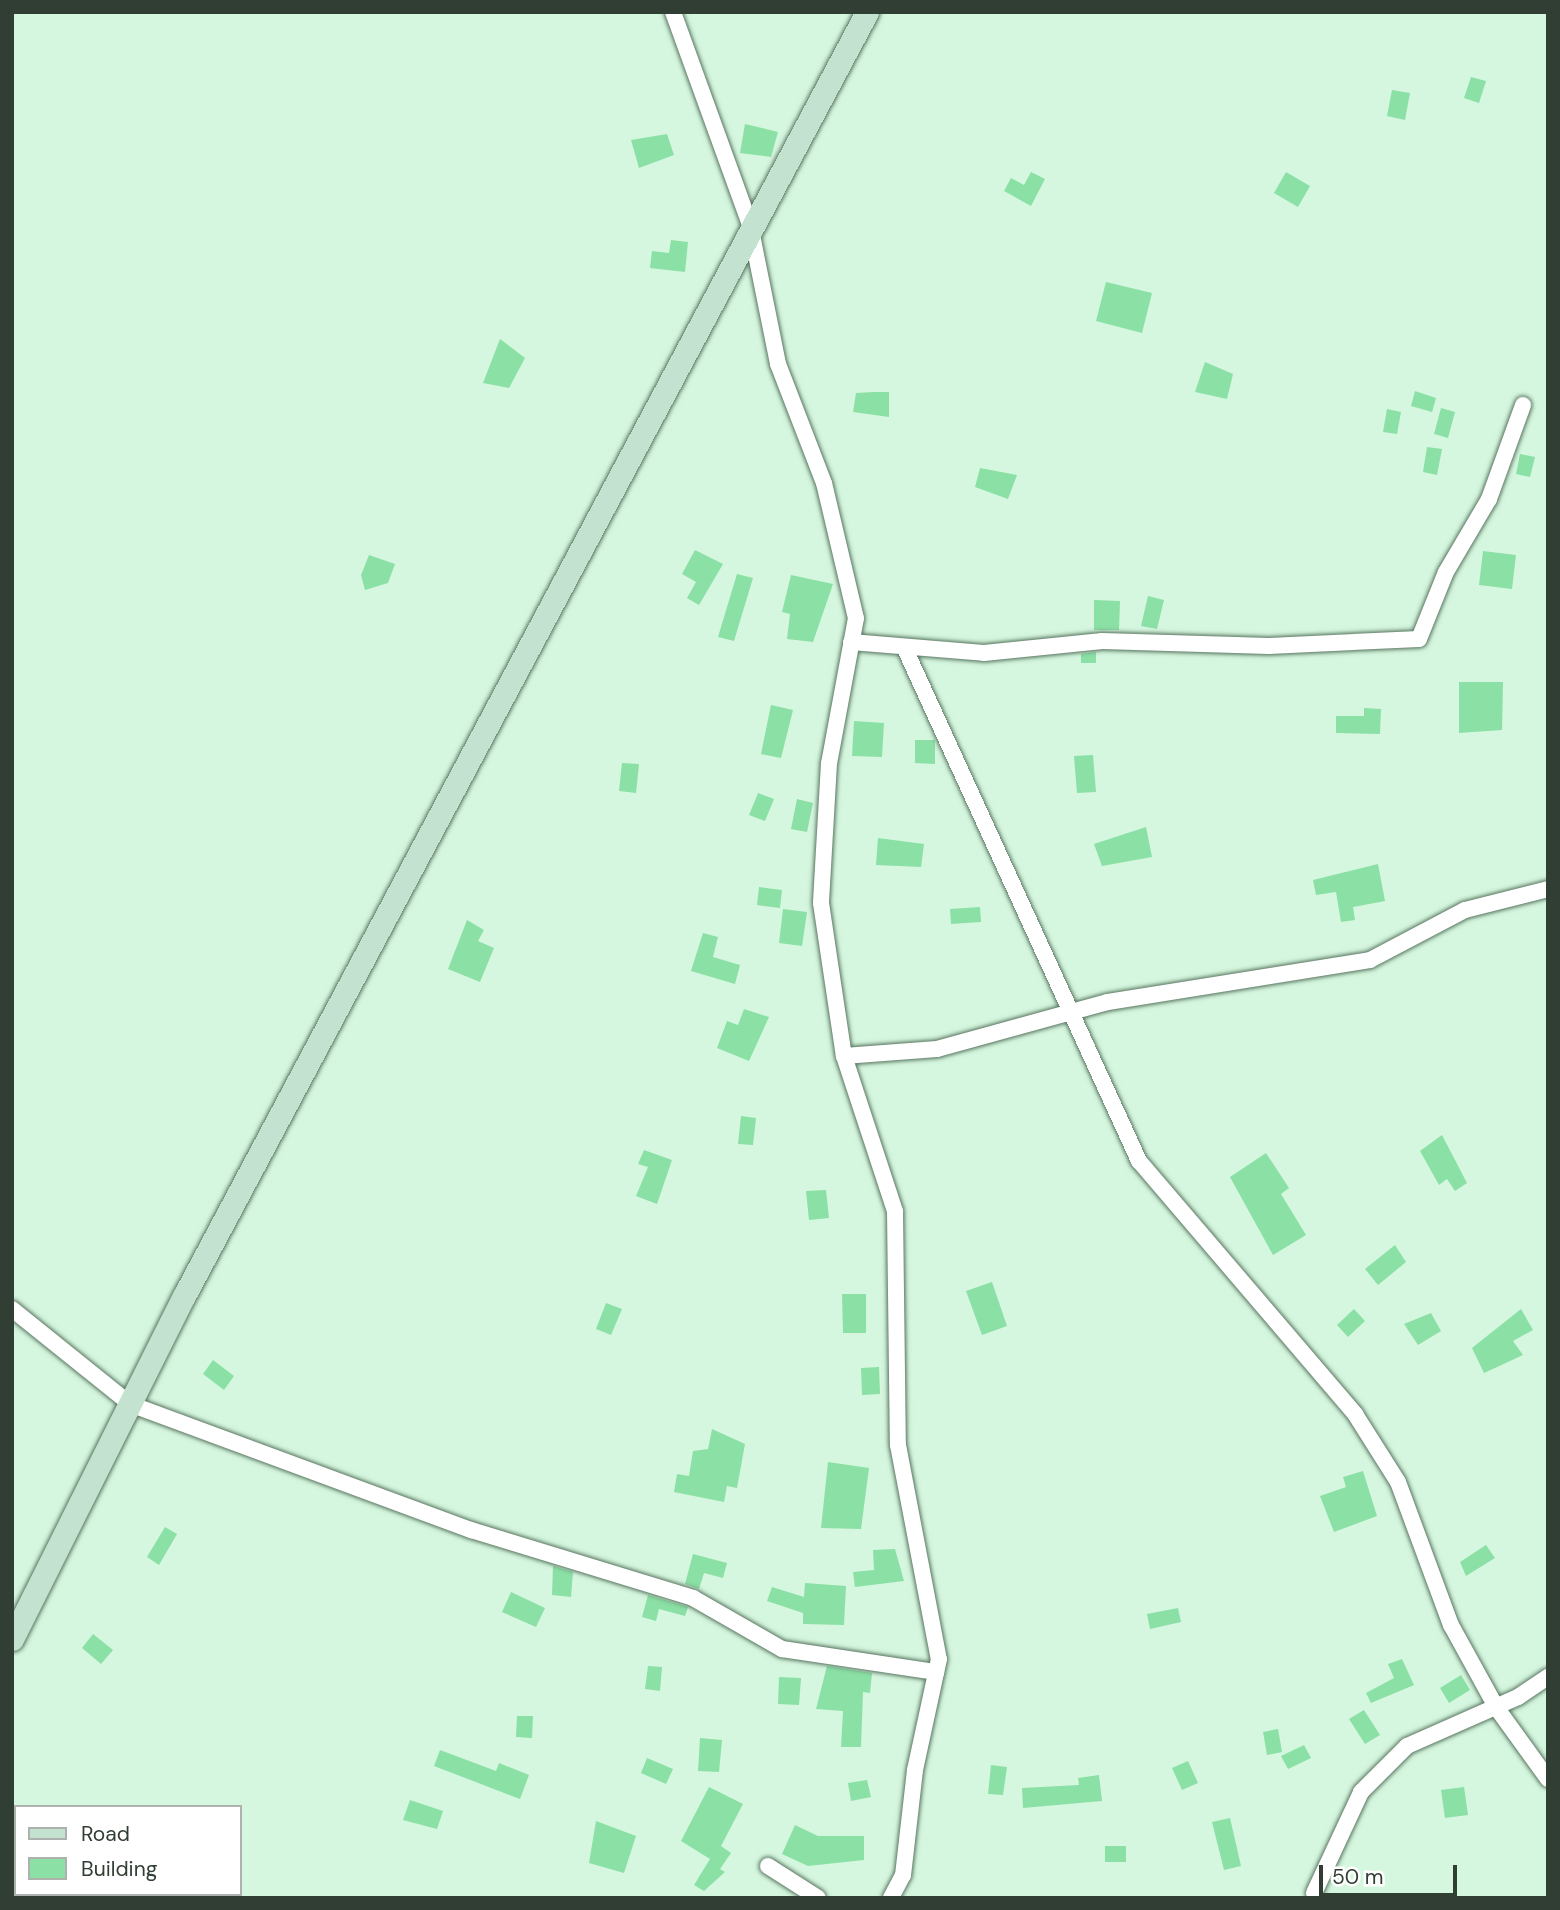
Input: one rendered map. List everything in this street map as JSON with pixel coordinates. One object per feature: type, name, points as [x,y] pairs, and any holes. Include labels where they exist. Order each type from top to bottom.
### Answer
[{"type":"street","points":[[673,12],[750,225],[778,364],[824,483],[856,618],[829,763],[821,903],[844,1056],[895,1211],[898,1445],[939,1659],[915,1770],[903,1875],[891,1898]]},
{"type":"street","points":[[12,1639],[130,1404],[750,225],[867,12]]},
{"type":"street","points":[[851,642],[906,651],[984,653],[1101,641],[1269,646],[1419,639],[1446,572],[1489,499],[1522,405]]},
{"type":"street","points":[[906,651],[1072,1010],[1095,1076],[1139,1161],[1355,1414],[1398,1482],[1451,1625],[1496,1707],[1548,1779]]},
{"type":"street","points":[[844,1056],[937,1049],[1072,1010],[1370,960],[1465,909],[1548,889]]},
{"type":"street","points":[[12,1309],[130,1404],[471,1530],[693,1598],[782,1648],[936,1672]]},
{"type":"street","points":[[1314,1893],[1361,1792],[1407,1746],[1496,1707],[1548,1677]]},
{"type":"street","points":[[768,1866],[818,1898]]},
{"type":"building","points":[[1471,77],[1486,81],[1479,103],[1464,98]]},
{"type":"building","points":[[1392,90],[1410,93],[1405,120],[1387,116]]},
{"type":"building","points":[[745,124],[778,132],[771,157],[740,153]]},
{"type":"building","points":[[667,134],[674,155],[639,168],[631,140]]},
{"type":"building","points":[[1031,172],[1045,179],[1031,206],[1004,191],[1011,178],[1024,185]]},
{"type":"building","points":[[1286,172],[1310,186],[1298,207],[1274,193]]},
{"type":"building","points":[[671,240],[688,242],[685,272],[650,268],[652,251],[669,253]]},
{"type":"building","points":[[1106,282],[1152,293],[1142,333],[1096,321]]},
{"type":"building","points":[[500,339],[525,358],[509,388],[483,383]]},
{"type":"building","points":[[1205,362],[1233,374],[1227,399],[1195,392]]},
{"type":"building","points":[[1415,391],[1436,398],[1432,412],[1411,406]]},
{"type":"building","points":[[889,392],[889,417],[853,412],[856,393]]},
{"type":"building","points":[[1441,408],[1455,412],[1448,438],[1434,434]]},
{"type":"building","points":[[1387,409],[1401,412],[1397,434],[1383,432]]},
{"type":"building","points":[[1427,447],[1442,449],[1437,475],[1423,472]]},
{"type":"building","points":[[1520,454],[1535,457],[1530,477],[1516,474]]},
{"type":"building","points":[[980,468],[1017,475],[1008,499],[975,487]]},
{"type":"building","points":[[695,550],[723,564],[699,605],[687,598],[696,582],[682,574]]},
{"type":"building","points":[[1483,551],[1516,555],[1512,589],[1479,585]]},
{"type":"building","points":[[369,555],[395,564],[388,583],[365,590],[361,575]]},
{"type":"building","points":[[737,574],[753,578],[734,641],[718,637]]},
{"type":"building","points":[[791,575],[833,584],[813,642],[787,639],[790,614],[782,612]]},
{"type":"building","points":[[1148,596],[1164,600],[1157,629],[1141,626]]},
{"type":"building","points":[[1094,600],[1120,601],[1119,630],[1094,630]]},
{"type":"building","points":[[1096,652],[1096,663],[1081,663],[1081,654]]},
{"type":"building","points":[[1459,682],[1503,682],[1502,730],[1459,733]]},
{"type":"building","points":[[771,705],[793,710],[781,758],[761,754]]},
{"type":"building","points":[[1364,708],[1381,709],[1380,734],[1336,733],[1336,716],[1364,716]]},
{"type":"building","points":[[854,721],[884,723],[882,757],[852,756]]},
{"type":"building","points":[[915,740],[935,740],[935,764],[915,763]]},
{"type":"building","points":[[1093,755],[1096,792],[1077,793],[1074,756]]},
{"type":"building","points":[[622,763],[639,764],[636,793],[619,791]]},
{"type":"building","points":[[758,793],[774,799],[765,821],[749,815]]},
{"type":"building","points":[[797,799],[813,803],[807,832],[791,829]]},
{"type":"building","points":[[1146,827],[1152,857],[1102,866],[1094,844]]},
{"type":"building","points":[[878,838],[924,844],[921,867],[876,865]]},
{"type":"building","points":[[1378,864],[1385,901],[1353,907],[1355,920],[1341,922],[1336,892],[1316,895],[1313,880]]},
{"type":"building","points":[[759,887],[782,890],[780,908],[757,905]]},
{"type":"building","points":[[980,907],[981,922],[951,924],[950,909]]},
{"type":"building","points":[[783,909],[807,912],[802,946],[779,943]]},
{"type":"building","points":[[467,920],[484,930],[478,941],[494,948],[480,982],[448,969]]},
{"type":"building","points":[[703,933],[718,937],[713,957],[740,965],[735,984],[691,971]]},
{"type":"building","points":[[744,1009],[769,1017],[749,1061],[717,1048],[727,1021],[738,1025]]},
{"type":"building","points":[[741,1116],[756,1118],[753,1145],[738,1144]]},
{"type":"building","points":[[1442,1135],[1467,1183],[1455,1191],[1447,1179],[1439,1185],[1420,1151]]},
{"type":"building","points":[[644,1150],[672,1160],[657,1204],[636,1196],[648,1167],[638,1164]]},
{"type":"building","points":[[1266,1153],[1289,1188],[1281,1194],[1306,1235],[1273,1255],[1230,1177]]},
{"type":"building","points":[[826,1190],[829,1218],[809,1220],[806,1191]]},
{"type":"building","points":[[1395,1245],[1406,1262],[1378,1285],[1365,1269]]},
{"type":"building","points":[[992,1282],[1007,1326],[982,1335],[966,1291]]},
{"type":"building","points":[[842,1294],[866,1294],[866,1333],[843,1333]]},
{"type":"building","points":[[606,1303],[622,1309],[611,1335],[596,1329]]},
{"type":"building","points":[[1354,1309],[1365,1321],[1348,1337],[1337,1325]]},
{"type":"building","points":[[1521,1309],[1533,1330],[1513,1341],[1523,1355],[1484,1373],[1472,1348]]},
{"type":"building","points":[[1431,1313],[1441,1331],[1418,1345],[1404,1324]]},
{"type":"building","points":[[213,1360],[234,1376],[224,1390],[203,1374]]},
{"type":"building","points":[[879,1367],[880,1394],[862,1395],[861,1368]]},
{"type":"building","points":[[712,1429],[745,1444],[737,1488],[727,1486],[724,1502],[674,1492],[677,1474],[689,1476],[693,1451],[708,1449]]},
{"type":"building","points":[[828,1462],[869,1468],[861,1529],[821,1528]]},
{"type":"building","points":[[1363,1471],[1377,1516],[1334,1532],[1320,1496],[1346,1487],[1343,1477]]},
{"type":"building","points":[[165,1527],[177,1534],[159,1565],[147,1557]]},
{"type":"building","points":[[1486,1545],[1495,1558],[1466,1576],[1460,1562]]},
{"type":"building","points":[[895,1549],[904,1581],[855,1587],[853,1572],[874,1570],[873,1550]]},
{"type":"building","points":[[693,1554],[727,1563],[723,1578],[704,1573],[699,1589],[685,1584]]},
{"type":"building","points":[[553,1566],[573,1572],[571,1597],[552,1595]]},
{"type":"building","points":[[805,1583],[846,1586],[844,1625],[803,1624],[803,1613],[767,1601],[772,1587],[804,1597]]},
{"type":"building","points":[[511,1592],[545,1608],[536,1627],[502,1612]]},
{"type":"building","points":[[648,1595],[688,1607],[685,1616],[659,1609],[656,1621],[642,1617]]},
{"type":"building","points":[[1178,1608],[1181,1622],[1150,1629],[1147,1614]]},
{"type":"building","points":[[93,1634],[113,1650],[101,1664],[82,1648]]},
{"type":"building","points":[[1402,1659],[1414,1685],[1371,1703],[1366,1693],[1394,1678],[1388,1664]]},
{"type":"building","points":[[648,1666],[662,1667],[660,1691],[645,1689]]},
{"type":"building","points":[[827,1666],[872,1673],[870,1693],[863,1692],[861,1747],[841,1747],[843,1711],[816,1709]]},
{"type":"building","points":[[1461,1675],[1470,1690],[1449,1703],[1440,1688]]},
{"type":"building","points":[[779,1677],[801,1678],[799,1705],[778,1704]]},
{"type":"building","points":[[1364,1710],[1380,1735],[1365,1744],[1349,1719]]},
{"type":"building","points":[[517,1716],[533,1716],[532,1738],[516,1737]]},
{"type":"building","points":[[1278,1729],[1282,1752],[1267,1755],[1263,1732]]},
{"type":"building","points":[[700,1738],[722,1740],[719,1772],[698,1771]]},
{"type":"building","points":[[1304,1745],[1311,1758],[1288,1769],[1281,1756]]},
{"type":"building","points":[[440,1750],[496,1771],[499,1763],[529,1775],[520,1799],[434,1766]]},
{"type":"building","points":[[647,1758],[673,1769],[666,1784],[641,1773]]},
{"type":"building","points":[[1188,1761],[1198,1783],[1182,1790],[1172,1768]]},
{"type":"building","points":[[991,1765],[1007,1767],[1003,1795],[988,1794]]},
{"type":"building","points":[[1099,1775],[1102,1801],[1023,1808],[1022,1788],[1079,1785],[1078,1778]]},
{"type":"building","points":[[867,1780],[871,1797],[851,1801],[848,1783]]},
{"type":"building","points":[[709,1787],[743,1804],[721,1846],[731,1853],[720,1869],[725,1872],[704,1891],[694,1885],[710,1859],[681,1841]]},
{"type":"building","points":[[1464,1787],[1468,1815],[1445,1818],[1441,1790]]},
{"type":"building","points":[[410,1800],[443,1811],[437,1829],[403,1820]]},
{"type":"building","points":[[1230,1818],[1241,1866],[1224,1870],[1212,1822]]},
{"type":"building","points":[[596,1821],[636,1836],[624,1873],[589,1863]]},
{"type":"building","points":[[795,1825],[818,1836],[864,1836],[864,1860],[808,1866],[782,1854]]},
{"type":"building","points":[[1105,1846],[1126,1846],[1126,1862],[1105,1862]]}]
